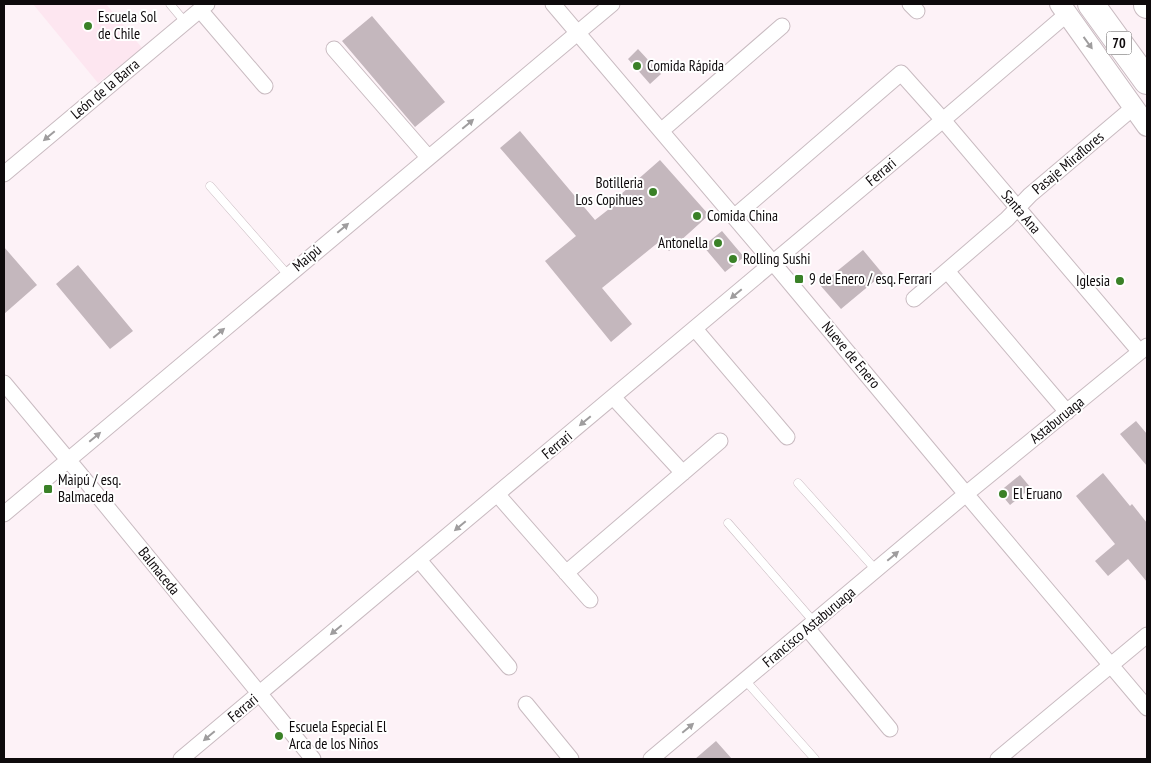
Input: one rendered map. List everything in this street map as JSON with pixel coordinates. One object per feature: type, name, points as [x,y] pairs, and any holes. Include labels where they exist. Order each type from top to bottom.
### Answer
[{"type":"highway","name":"70","points":[[1091,4],[1147,81]]},
{"type":"main road","points":[[1063,9],[1147,126]]},
{"type":"street","name":"Nueve de Enero","points":[[553,4],[774,263],[1147,708]]},
{"type":"street","name":"Maipú","points":[[4,514],[612,4]]},
{"type":"street","name":"León de la Barra","points":[[4,174],[203,7]]},
{"type":"street","points":[[203,7],[265,86]]},
{"type":"street","name":"Ferrari","points":[[181,759],[943,120],[1063,9]]},
{"type":"street","points":[[661,131],[782,26]]},
{"type":"street","points":[[334,50],[428,158]]},
{"type":"street","name":"Santa Ana","points":[[734,217],[901,73],[1143,349]]},
{"type":"street","name":"Pasaje Miraflores","points":[[914,299],[1008,219],[1030,195],[1134,107]]},
{"type":"street","points":[[947,270],[1067,412]]},
{"type":"street","points":[[695,329],[787,437]]},
{"type":"street","name":"Astaburuaga","points":[[966,494],[1143,349]]},
{"type":"street","name":"Balmaceda","points":[[4,383],[313,759]]},
{"type":"street","points":[[613,397],[683,473]]},
{"type":"street","points":[[566,573],[720,441]]},
{"type":"street","points":[[497,494],[590,600]]},
{"type":"street","name":"Francisco Astaburuaga","points":[[650,759],[966,494]]},
{"type":"street","points":[[419,560],[509,667]]},
{"type":"street","points":[[810,625],[890,729]]},
{"type":"street","points":[[998,759],[1147,635]]},
{"type":"street","points":[[526,704],[571,759]]},
{"type":"lane","points":[[170,4],[185,22]]},
{"type":"lane","points":[[210,186],[288,275]]},
{"type":"lane","points":[[798,482],[876,570]]},
{"type":"lane","points":[[728,523],[810,625]]},
{"type":"lane","points":[[745,680],[815,759]]},
{"type":"shaded area","name":"Escuela Sol de Chile","points":[[33,4],[106,4],[142,48],[98,83]]},
{"type":"building","points":[[372,16],[445,102],[415,127],[342,41]]},
{"type":"building","points":[[638,49],[661,74],[650,84],[628,59]]},
{"type":"building","points":[[520,131],[595,220],[623,198],[620,195],[660,160],[709,215],[669,251],[660,241],[602,288],[632,324],[611,342],[545,261],[576,236],[500,148]]},
{"type":"building","points":[[722,231],[744,257],[725,272],[703,246]]},
{"type":"building","points":[[4,247],[37,285],[4,314]]},
{"type":"building","points":[[863,250],[883,274],[841,309],[820,285]]},
{"type":"building","points":[[78,265],[133,331],[110,349],[56,284]]},
{"type":"building","points":[[1136,421],[1147,434],[1147,466],[1120,434]]},
{"type":"building","points":[[1103,473],[1130,506],[1132,504],[1147,523],[1147,582],[1128,559],[1108,576],[1095,561],[1115,544],[1076,496]]},
{"type":"building","points":[[1020,475],[1031,488],[1010,505],[999,492]]},
{"type":"building","points":[[716,741],[732,759],[695,759]]},
{"type":"place","name":"Escuela Sol de Chile","points":[[88,26]]},
{"type":"place","name":"Comida Rápida","points":[[637,66]]},
{"type":"place","name":"Botilleria Los Copihues","points":[[653,192]]},
{"type":"place","name":"Comida China","points":[[697,216]]},
{"type":"place","name":"Antonella","points":[[718,243]]},
{"type":"place","name":"Rolling Sushi","points":[[733,259]]},
{"type":"place","name":"9 de Enero / esq. Ferrari","points":[[799,279]]},
{"type":"place","name":"Iglesia","points":[[1120,281]]},
{"type":"place","name":"Maipú / esq. Balmaceda","points":[[48,489]]},
{"type":"place","name":"El Eruano","points":[[1003,494]]},
{"type":"place","name":"Escuela Especial El Arca de los Niños","points":[[279,736]]}]
